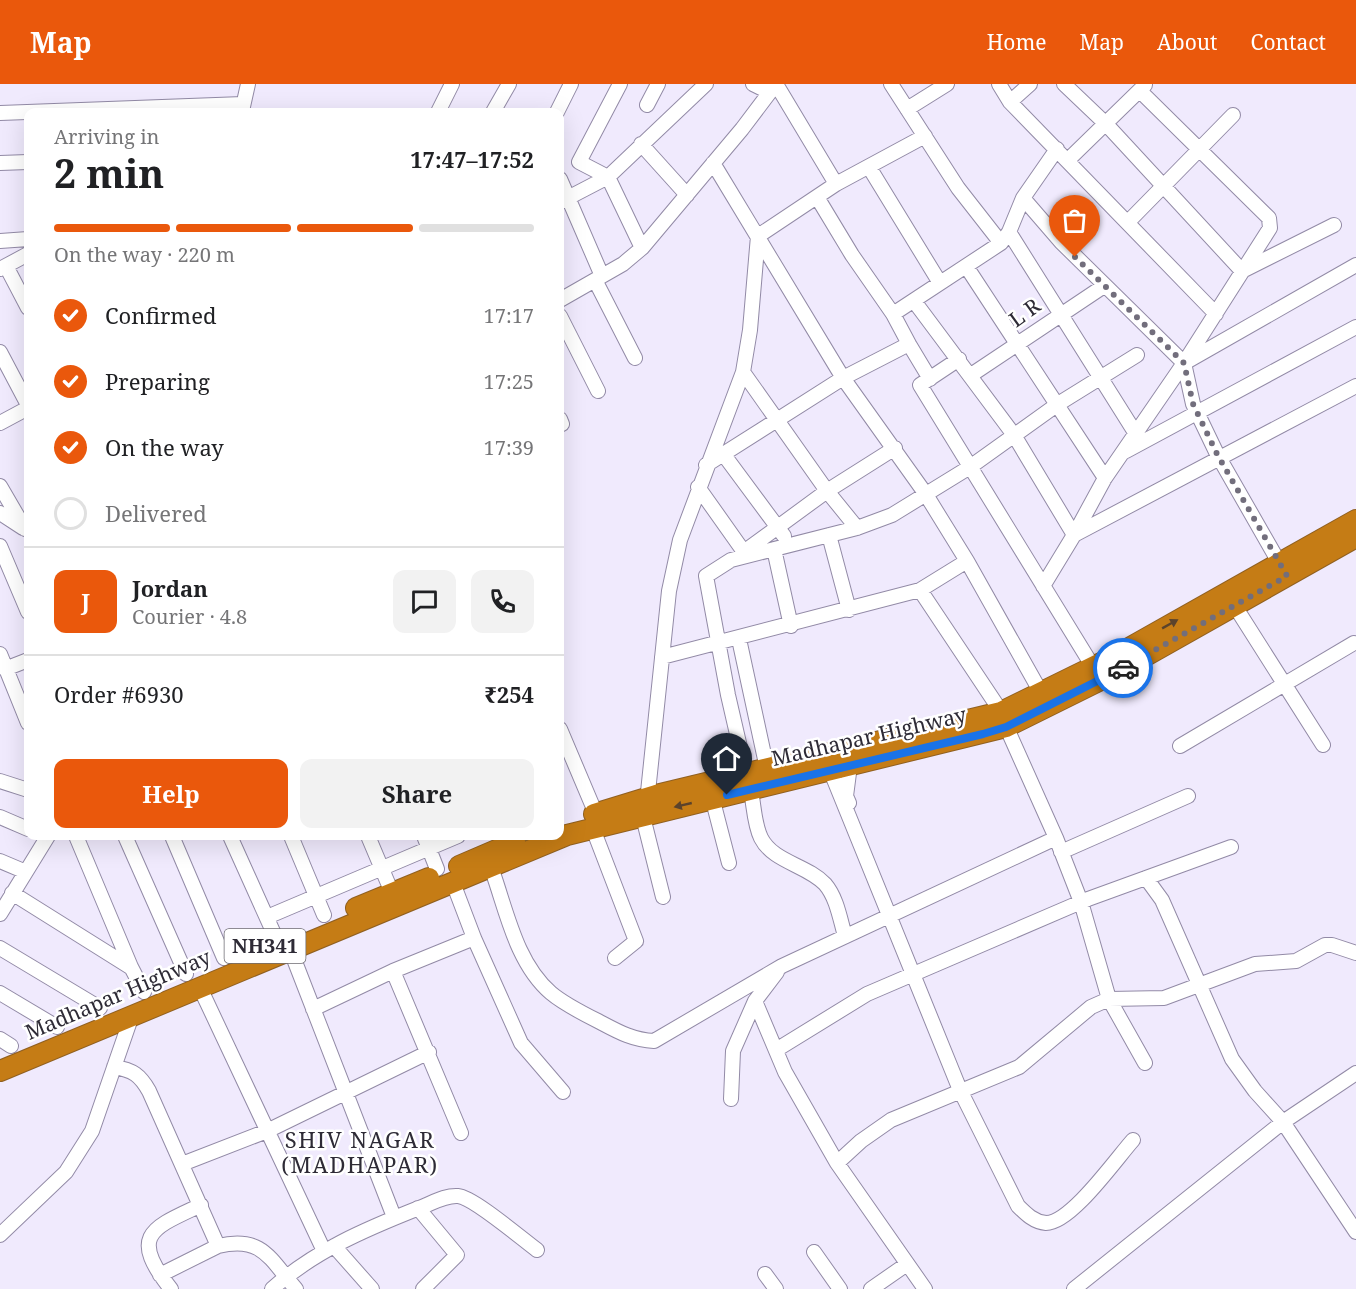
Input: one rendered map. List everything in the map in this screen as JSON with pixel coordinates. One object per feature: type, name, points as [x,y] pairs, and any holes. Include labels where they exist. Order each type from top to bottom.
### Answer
[{"type":"highway","name":"Madhapar Highway","points":[[564,836],[1006,727],[1119,671],[1283,570],[1356,520]]},
{"type":"highway","name":"Madhapar Highway","points":[[564,823],[656,795],[1001,712],[1283,570],[1356,537]]},
{"type":"highway","name":"Madhapar Highway","points":[[4,1048],[522,840]]},
{"type":"highway","name":"Madhapar Highway","points":[[0,1071],[555,840]]},
{"type":"street","points":[[242,108],[249,84]]},
{"type":"street","points":[[440,108],[452,84]]},
{"type":"street","points":[[495,108],[509,84]]},
{"type":"street","points":[[559,108],[571,84]]},
{"type":"street","points":[[620,84],[579,162],[608,177],[642,248]]},
{"type":"street","points":[[647,105],[658,84]]},
{"type":"street","points":[[635,358],[564,200],[608,177],[706,84]]},
{"type":"street","points":[[753,84],[774,87],[836,184]]},
{"type":"street","points":[[891,84],[958,188],[1005,238],[1060,314],[1136,434]]},
{"type":"street","points":[[907,109],[947,84]]},
{"type":"street","points":[[999,84],[1010,102],[1216,314]]},
{"type":"street","points":[[1010,102],[1030,84]]},
{"type":"street","points":[[1065,84],[1106,124],[1242,271]]},
{"type":"street","points":[[1043,586],[1105,478],[1184,363],[1270,228],[1269,218],[1199,150],[1144,86],[1068,160]]},
{"type":"street","points":[[564,298],[623,264],[642,248],[774,87]]},
{"type":"street","points":[[0,113],[24,113]]},
{"type":"street","points":[[1128,222],[1233,115]]},
{"type":"street","points":[[758,236],[836,184],[925,136]]},
{"type":"street","points":[[641,144],[687,195]]},
{"type":"street","points":[[893,314],[1005,238],[1023,198],[1058,149]]},
{"type":"street","points":[[0,163],[24,162]]},
{"type":"street","points":[[713,163],[843,378],[926,493],[968,561],[1039,689]]},
{"type":"street","points":[[869,167],[940,283]]},
{"type":"street","points":[[817,197],[852,255],[893,314],[930,379]]},
{"type":"street","points":[[1023,198],[1061,242],[1184,363],[1197,411],[1221,460],[1283,570]]},
{"type":"street","points":[[1242,271],[1334,225]]},
{"type":"street","points":[[648,792],[669,591],[675,560],[698,487],[742,372],[750,330],[758,236]]},
{"type":"street","points":[[0,242],[24,239]]},
{"type":"street","points":[[24,256],[3,267],[24,301]]},
{"type":"street","points":[[1184,363],[1356,265]]},
{"type":"street","points":[[966,266],[1105,478]]},
{"type":"street","name":"L R","points":[[971,375],[1104,286]]},
{"type":"street","points":[[914,301],[1014,435],[1074,535]]},
{"type":"street","points":[[564,324],[598,391]]},
{"type":"street","points":[[1122,453],[1356,327]]},
{"type":"street","points":[[706,465],[843,378],[909,344]]},
{"type":"street","points":[[0,352],[24,398]]},
{"type":"street","points":[[731,560],[857,528],[892,515],[970,467],[1058,404],[1137,355]]},
{"type":"street","points":[[959,359],[921,385],[1090,662]]},
{"type":"street","points":[[742,372],[827,491],[857,528]]},
{"type":"street","points":[[1074,535],[1221,460],[1356,386]]},
{"type":"street","points":[[0,423],[24,408]]},
{"type":"street","points":[[745,769],[706,576],[779,528],[827,491],[895,448]]},
{"type":"street","points":[[724,455],[790,545]]},
{"type":"street","points":[[0,486],[24,525]]},
{"type":"street","points":[[698,487],[744,552]]},
{"type":"street","points":[[0,540],[5,517],[24,528]]},
{"type":"street","points":[[829,535],[849,609]]},
{"type":"street","points":[[0,546],[24,603]]},
{"type":"street","points":[[774,549],[791,626]]},
{"type":"street","points":[[662,657],[791,626],[920,590],[968,561]]},
{"type":"street","points":[[920,590],[998,707]]},
{"type":"street","points":[[1238,611],[1323,745]]},
{"type":"street","points":[[739,639],[766,764]]},
{"type":"street","points":[[1180,746],[1354,643]]},
{"type":"street","points":[[0,654],[3,667],[24,714]]},
{"type":"street","points":[[3,667],[24,661]]},
{"type":"street","points":[[1009,733],[1056,838],[1081,902],[1109,999],[1145,1063]]},
{"type":"street","points":[[564,738],[593,807]]},
{"type":"street","points":[[849,773],[846,796],[891,915],[960,1090],[1018,1206],[1031,1218],[1046,1223],[1061,1218],[1075,1206],[1133,1140]]},
{"type":"street","points":[[833,777],[891,915]]},
{"type":"street","points":[[0,781],[24,789]]},
{"type":"street","points":[[752,796],[760,837],[774,853],[825,884],[834,898],[845,936]]},
{"type":"street","points":[[1061,852],[1188,796]]},
{"type":"street","points":[[714,805],[729,863]]},
{"type":"street","points":[[0,817],[24,827]]},
{"type":"street","points":[[644,821],[663,897]]},
{"type":"street","points":[[595,834],[636,941],[615,958]]},
{"type":"street","points":[[493,873],[514,935],[529,966],[550,992],[579,1011],[635,1040],[654,1041],[782,966],[1056,838]]},
{"type":"street","points":[[0,914],[44,840]]},
{"type":"street","points":[[78,840],[131,967],[144,992]]},
{"type":"street","points":[[127,840],[186,974]]},
{"type":"street","points":[[174,840],[224,958]]},
{"type":"street","points":[[232,840],[275,936]]},
{"type":"street","points":[[293,840],[324,915]]},
{"type":"street","points":[[370,840],[390,888]]},
{"type":"street","points":[[267,917],[381,868],[426,842],[437,869]]},
{"type":"street","points":[[776,1050],[839,1009],[914,973],[1081,902],[1231,848]]},
{"type":"street","points":[[0,861],[26,872]]},
{"type":"street","points":[[1146,878],[1162,900],[1232,1059],[1255,1091],[1282,1122],[1356,1232]]},
{"type":"street","points":[[455,888],[474,938],[521,1043],[563,1092]]},
{"type":"street","points":[[12,893],[131,967]]},
{"type":"street","points":[[313,1010],[393,971],[474,938]]},
{"type":"street","points":[[837,1163],[861,1141],[891,1120],[1019,1067],[1091,1007],[1109,999],[1164,998],[1255,964],[1296,960],[1325,945],[1356,953]]},
{"type":"street","points":[[0,948],[100,1008]]},
{"type":"street","points":[[292,954],[394,1217]]},
{"type":"street","points":[[731,1099],[733,1051],[755,1000],[782,966]]},
{"type":"street","points":[[393,971],[429,1052],[461,1133]]},
{"type":"street","points":[[202,992],[267,1131],[329,1248],[372,1289]]},
{"type":"street","points":[[0,993],[57,1027]]},
{"type":"street","points":[[755,1000],[785,1072],[837,1163],[925,1289]]},
{"type":"street","points":[[0,1235],[66,1172],[92,1131],[129,1024]]},
{"type":"street","points":[[182,1164],[267,1131],[344,1091],[429,1052]]},
{"type":"street","points":[[114,1067],[132,1070],[141,1078],[218,1246]]},
{"type":"street","points":[[1074,1289],[1282,1122],[1356,1073]]},
{"type":"street","points":[[272,1289],[285,1277],[329,1248],[394,1217],[446,1197],[459,1196],[472,1202],[537,1250]]},
{"type":"street","points":[[171,1289],[160,1275],[148,1246],[159,1224],[201,1206]]},
{"type":"street","points":[[418,1208],[457,1255],[423,1289]]},
{"type":"street","points":[[160,1275],[218,1246],[238,1241],[252,1244],[296,1289]]},
{"type":"street","points":[[814,1252],[840,1289]]},
{"type":"street","points":[[871,1289],[907,1264]]},
{"type":"street","points":[[765,1274],[776,1289]]},
{"type":"way so far","points":[[1075,257],[1184,363],[1193,404],[1217,454],[1287,576],[1123,668]]},
{"type":"district","name":"SHIV NAGAR (MADHAPAR)","points":[[360,1152]]},
{"type":"route","points":[[727,795],[1006,727],[1123,668]]}]
